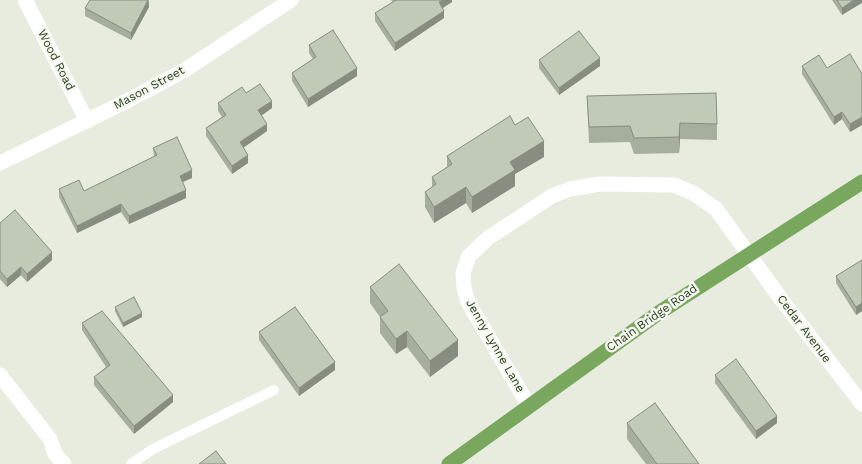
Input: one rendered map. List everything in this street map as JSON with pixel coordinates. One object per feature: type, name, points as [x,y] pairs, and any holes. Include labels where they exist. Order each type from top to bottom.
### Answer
[{"type":"main road","name":"Chain Bridge Road","points":[[449,464],[652,317],[862,182]]},
{"type":"street","name":"Wood Road","points":[[25,0],[87,121]]},
{"type":"street","name":"Mason Street","points":[[0,163],[87,121],[185,70],[291,0]]},
{"type":"street","name":"Jenny Lynne Lane","points":[[529,406],[468,302],[464,288],[463,273],[469,256],[488,238],[552,196],[570,189],[600,184],[674,185],[693,194],[716,209],[748,254]]},
{"type":"street","name":"Cedar Avenue","points":[[748,254],[862,404]]},
{"type":"street","points":[[0,375],[50,439],[55,454],[64,464]]},
{"type":"lane","points":[[131,464],[153,449],[274,390]]},
{"type":"building","points":[[90,0],[148,0],[131,33],[85,8]]},
{"type":"building","points":[[396,0],[443,0],[439,2],[444,11],[395,43],[375,13]]},
{"type":"building","points":[[837,0],[854,0],[842,8]]},
{"type":"building","points":[[333,30],[357,68],[308,99],[292,73],[316,57],[309,45]]},
{"type":"building","points":[[579,31],[600,58],[559,88],[539,60]]},
{"type":"building","points":[[850,54],[862,74],[862,117],[850,124],[842,112],[834,117],[802,66],[819,55],[827,68]]},
{"type":"building","points":[[260,84],[272,101],[258,110],[267,124],[240,142],[248,155],[232,166],[206,128],[226,115],[218,103],[242,87],[246,93]]},
{"type":"building","points":[[716,93],[717,124],[680,123],[679,137],[634,138],[630,126],[589,127],[587,96]]},
{"type":"building","points":[[510,116],[515,125],[528,117],[544,141],[510,162],[515,170],[472,197],[466,187],[434,207],[425,192],[436,184],[432,177],[452,164],[447,156]]},
{"type":"building","points":[[177,137],[192,170],[180,176],[186,190],[129,216],[121,204],[77,226],[59,189],[79,180],[84,191],[157,155],[153,148]]},
{"type":"building","points":[[15,210],[52,252],[27,274],[21,267],[7,279],[0,271],[0,223]]},
{"type":"building","points":[[862,260],[862,303],[856,307],[836,276]]},
{"type":"building","points":[[399,264],[458,340],[430,361],[407,331],[396,339],[380,317],[388,311],[370,287]]},
{"type":"building","points":[[134,297],[142,313],[123,323],[115,307]]},
{"type":"building","points":[[295,307],[335,362],[299,388],[259,332]]},
{"type":"building","points":[[102,311],[173,395],[134,426],[94,377],[110,365],[82,323]]},
{"type":"building","points":[[736,359],[777,416],[756,431],[715,375]]},
{"type":"building","points":[[655,403],[699,464],[657,464],[627,423]]},
{"type":"building","points":[[216,451],[226,464],[199,464]]}]
